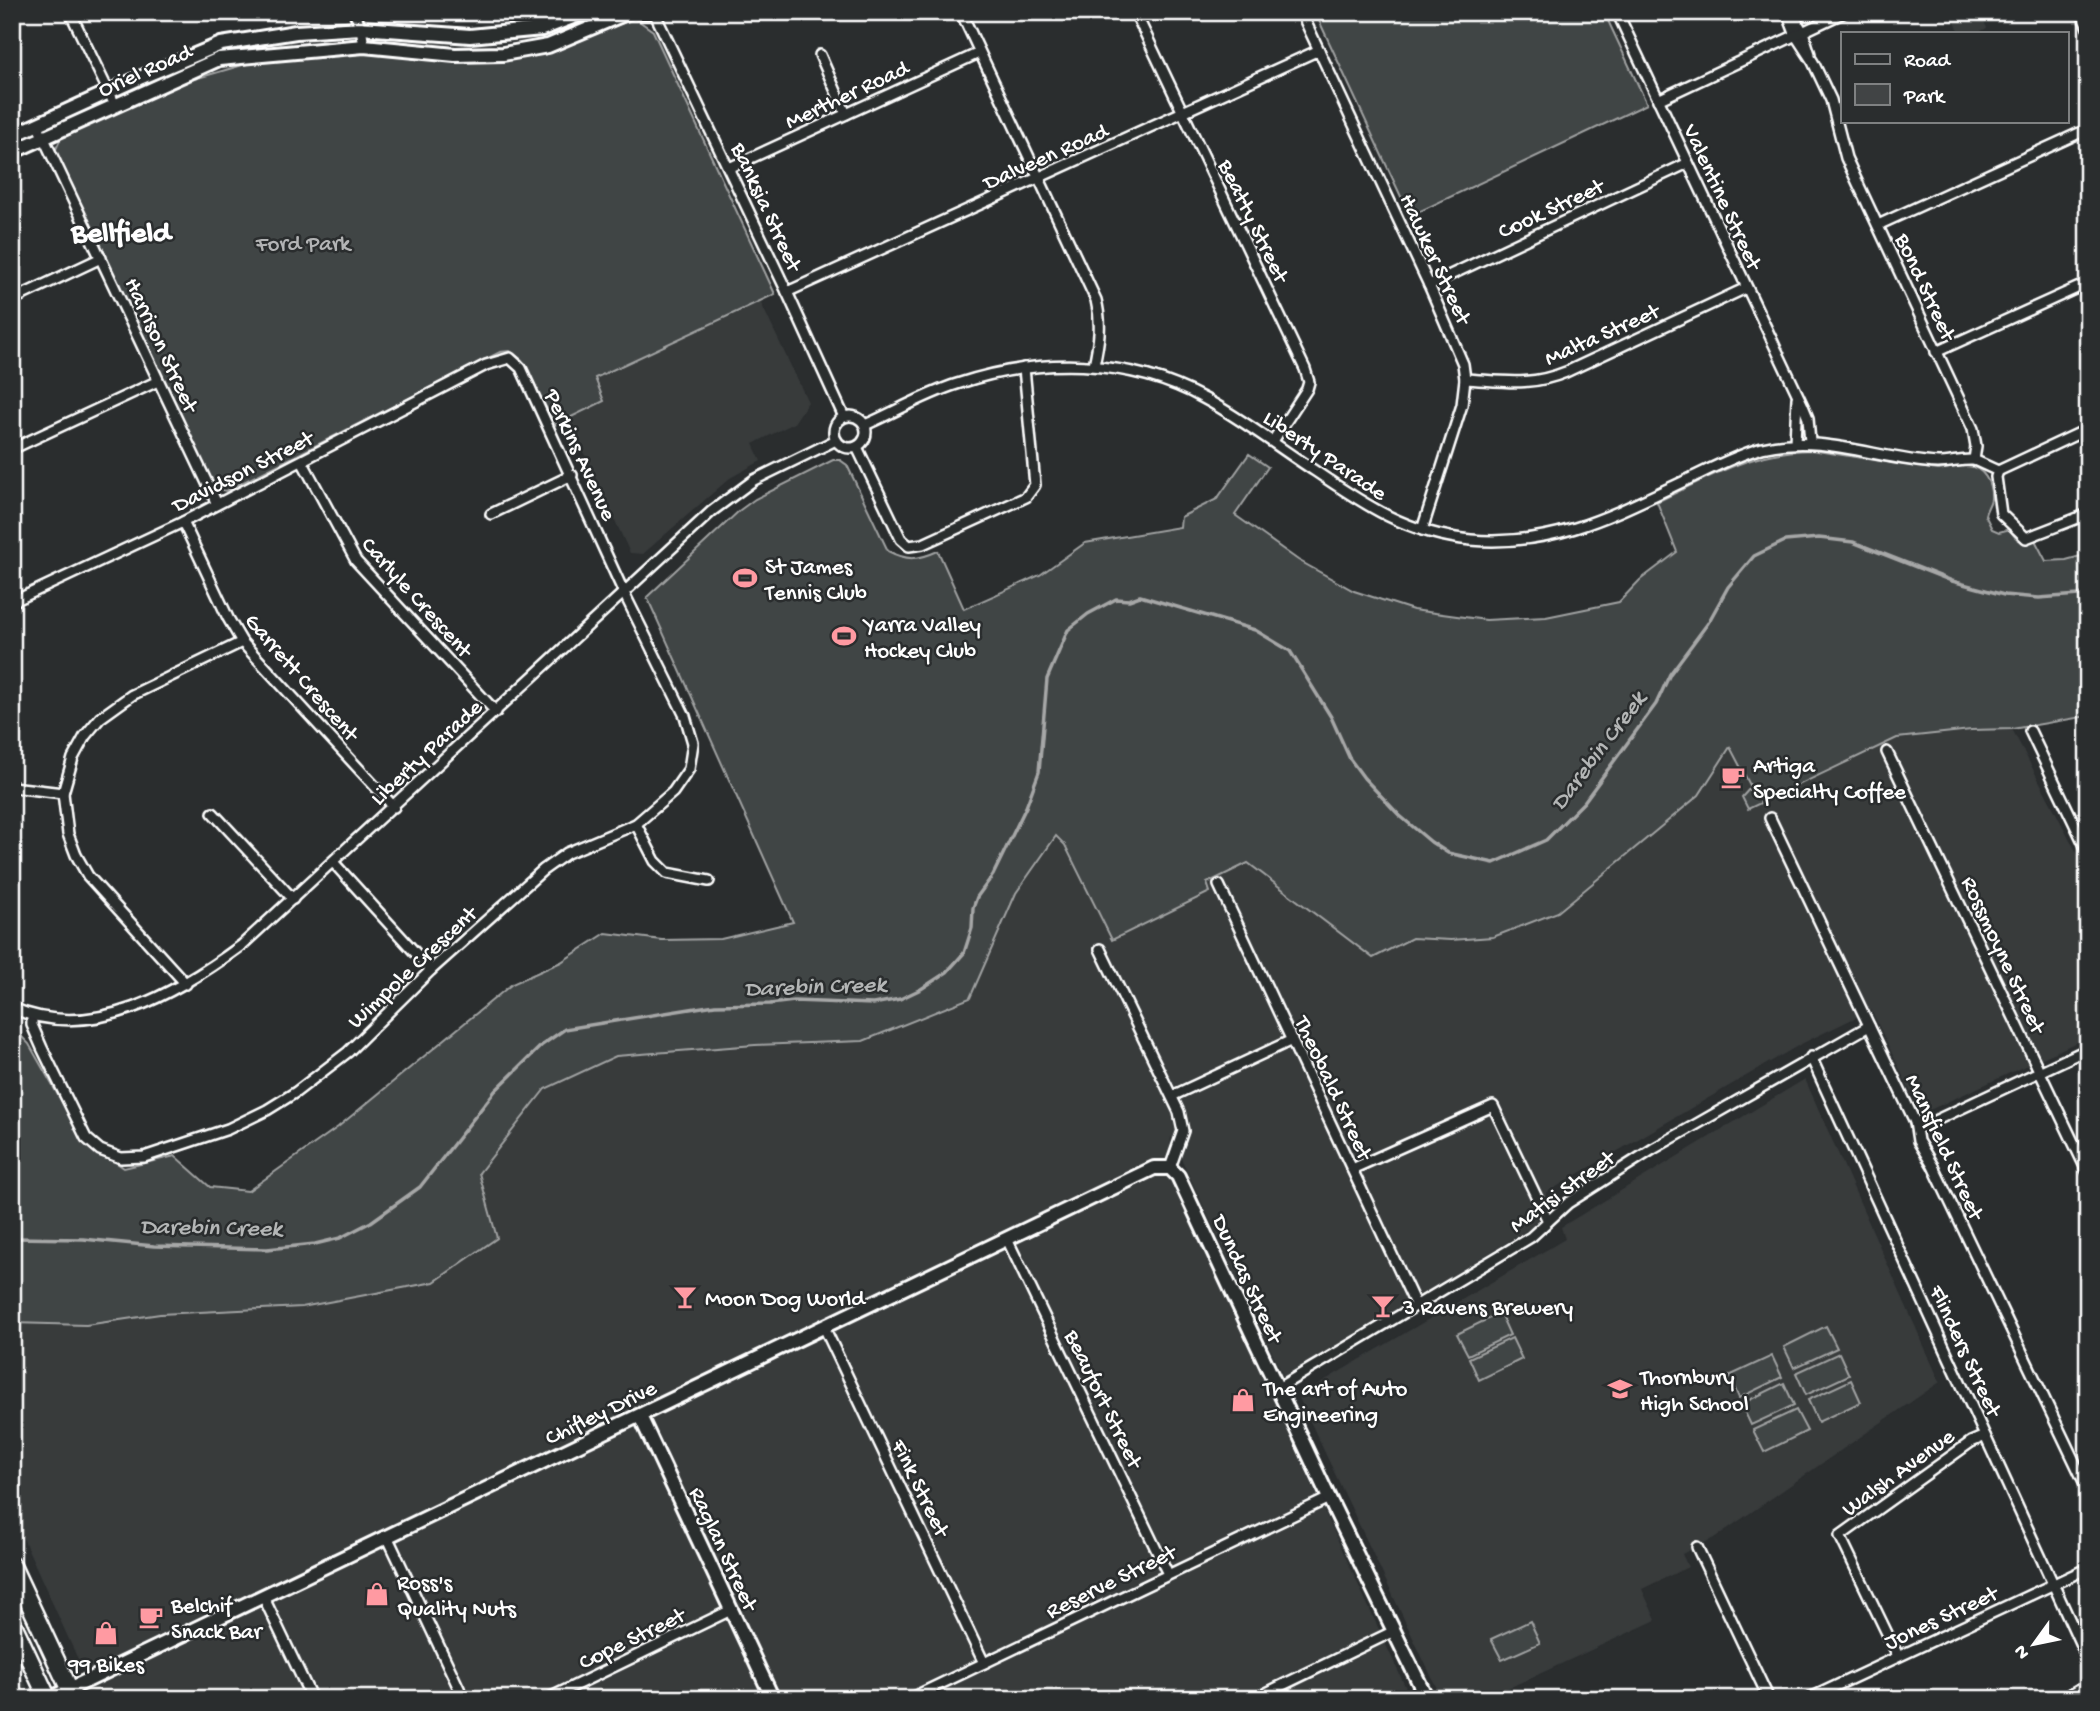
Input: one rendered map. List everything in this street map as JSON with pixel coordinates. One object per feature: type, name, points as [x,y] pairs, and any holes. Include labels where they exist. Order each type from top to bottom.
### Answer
[{"type":"highway","points":[[12,1566],[72,1694]]},
{"type":"highway","points":[[12,1622],[48,1699]]},
{"type":"main road","points":[[2067,1699],[2088,1687]]},
{"type":"street","points":[[70,12],[116,105]]},
{"type":"street","points":[[354,12],[361,28],[363,46]]},
{"type":"street","name":"Oriel Road","points":[[12,136],[221,44],[296,32],[361,28],[470,36],[542,29],[586,12]]},
{"type":"street","name":"Oriel Road","points":[[12,152],[219,58],[363,46],[455,55],[503,54],[548,46],[629,12]]},
{"type":"street","points":[[639,12],[654,12]]},
{"type":"street","name":"Banksia Street","points":[[654,12],[844,417]]},
{"type":"street","points":[[961,12],[1096,300],[1100,337],[1094,365]]},
{"type":"street","name":"Beatty Street","points":[[1135,12],[1305,369],[1308,379],[1303,398],[1273,441]]},
{"type":"street","name":"Hawker Street","points":[[1301,12],[1457,346],[1465,379],[1462,405],[1422,530]]},
{"type":"street","name":"Valentine Street","points":[[1617,12],[1808,418],[1810,442]]},
{"type":"street","name":"Bond Street","points":[[1789,12],[1831,100],[1846,158],[1973,429],[1976,446],[1974,460]]},
{"type":"street","points":[[1658,100],[1845,12]]},
{"type":"street","points":[[2081,12],[2088,27]]},
{"type":"street","name":"Dalveen Road","points":[[787,292],[1319,50]]},
{"type":"street","name":"Merther Road","points":[[729,168],[979,53]]},
{"type":"street","points":[[820,55],[846,114]]},
{"type":"street","name":"Harrison Street","points":[[37,124],[217,504]]},
{"type":"street","points":[[1878,225],[2088,129]]},
{"type":"street","name":"Cook Street","points":[[1429,285],[1688,163]]},
{"type":"street","points":[[12,300],[101,258]]},
{"type":"street","points":[[1936,352],[2088,283]]},
{"type":"street","name":"Malta Street","points":[[1465,379],[1517,383],[1545,380],[1746,288]]},
{"type":"street","name":"Perkins Avenue","points":[[486,365],[509,358],[521,368],[624,593]]},
{"type":"street","name":"Davidson Street","points":[[12,602],[183,522],[486,365]]},
{"type":"street","name":"Liberty Parade","points":[[865,425],[955,384],[1024,368],[1094,365],[1181,388],[1214,404],[1383,516],[1448,537],[1496,541],[1564,532],[1606,518],[1749,452],[1795,443],[1810,442],[1937,463],[1957,459],[1974,460]]},
{"type":"street","points":[[857,447],[901,539],[909,546],[923,544],[1026,497],[1035,485],[1024,368]]},
{"type":"street","points":[[12,449],[158,381]]},
{"type":"street","name":"Valentine Street","points":[[1795,443],[1797,397]]},
{"type":"street","points":[[844,417],[858,418],[865,425],[866,436],[857,447],[846,448],[836,440],[834,429],[844,417]]},
{"type":"street","points":[[2088,429],[1998,471],[1996,477],[2001,514],[2026,537],[2088,514]]},
{"type":"street","name":"Liberty Parade","points":[[12,1008],[32,1016],[65,1021],[99,1018],[151,1001],[186,984],[242,946],[712,511],[734,494],[779,467],[836,440]]},
{"type":"street","points":[[1974,460],[1998,471]]},
{"type":"street","name":"Carlyle Crescent","points":[[302,461],[356,561],[496,712]]},
{"type":"street","points":[[491,514],[572,475]]},
{"type":"street","name":"Garrett Crescent","points":[[183,522],[242,642],[394,807]]},
{"type":"street","name":"Wimpole Crescent","points":[[32,1016],[32,1025],[42,1048],[86,1138],[100,1150],[121,1158],[144,1157],[228,1129],[286,1098],[348,1052],[431,970],[543,870],[566,853],[636,824],[673,792],[690,769],[693,743],[685,716],[624,593]]},
{"type":"street","points":[[186,984],[88,876],[71,845],[62,793],[73,758],[85,736],[100,719],[132,695],[242,642]]},
{"type":"street","points":[[2030,731],[2088,852]]},
{"type":"street","name":"Rossmoyne Street","points":[[1887,752],[2088,1173]]},
{"type":"street","points":[[12,788],[62,793]]},
{"type":"street","points":[[213,813],[293,899]]},
{"type":"street","name":"Mansfield Street","points":[[1770,818],[1914,1122],[1918,1140],[1933,1166],[2088,1490]]},
{"type":"street","points":[[636,824],[655,861],[667,873],[709,881]]},
{"type":"street","points":[[333,862],[431,970]]},
{"type":"street","name":"Theobald Street","points":[[1219,885],[1416,1306]]},
{"type":"street","points":[[1100,949],[1179,1112],[1183,1131],[1170,1168]]},
{"type":"street","name":"Matisi Street","points":[[1278,1388],[1531,1237],[1586,1190],[1811,1057],[1869,1026]]},
{"type":"street","points":[[1172,1096],[1292,1040]]},
{"type":"street","points":[[1914,1122],[1928,1124],[2088,1049]]},
{"type":"street","name":"Flinders Street","points":[[1811,1057],[2088,1660]]},
{"type":"street","points":[[1352,1169],[1493,1105],[1548,1221]]},
{"type":"street","name":"Chifley Drive","points":[[48,1699],[72,1694],[263,1596],[1154,1168],[1170,1168]]},
{"type":"street","name":"Dundas Street","points":[[1170,1168],[1178,1176],[1427,1699]]},
{"type":"street","name":"Beaufort Street","points":[[1007,1240],[1168,1574]]},
{"type":"street","name":"Fink Street","points":[[824,1327],[984,1663]]},
{"type":"street","name":"Raglan Street","points":[[640,1416],[773,1699]]},
{"type":"street","name":"Walsh Avenue","points":[[1898,1657],[1840,1536],[1971,1442],[1985,1436]]},
{"type":"street","name":"Reserve Street","points":[[909,1699],[1329,1498]]},
{"type":"street","points":[[387,1536],[464,1699]]},
{"type":"street","points":[[1697,1547],[1769,1699]]},
{"type":"street","name":"Jones Street","points":[[1808,1699],[2088,1567]]},
{"type":"street","points":[[263,1596],[312,1699]]},
{"type":"street","name":"Cope Street","points":[[547,1699],[731,1611]]},
{"type":"street","points":[[1254,1699],[1394,1631]]},
{"type":"shaded area","points":[[1950,12],[1980,12],[1987,28],[1979,32],[1960,32]]},
{"type":"shaded area","points":[[760,301],[808,402],[794,423],[753,444],[761,461],[730,478],[643,554],[630,553],[568,419],[604,401],[595,378]]},
{"type":"shaded area","points":[[2012,729],[2088,874],[2088,1037],[1921,1114],[1871,1010],[1801,1044],[1546,1193],[1550,1203],[1532,1227],[1284,1378],[1171,1137],[1168,1171],[1411,1699],[96,1699],[12,1514],[12,1323],[86,1325],[160,1314],[302,1307],[434,1282],[496,1238],[479,1173],[545,1089],[616,1056],[755,1045],[863,1041],[970,999],[1016,893],[1056,836],[1065,845],[1205,894],[1210,892],[1207,883],[1248,863],[1373,958],[1412,938],[1451,940],[1493,937],[1558,912],[1699,795],[1731,746],[1751,787],[1871,750],[1897,738],[1971,730]]},
{"type":"shaded area","name":"Thornbury High School","points":[[1805,1079],[1940,1382],[1714,1538],[1682,1554],[1688,1567],[1642,1589],[1656,1620],[1485,1699],[1442,1699],[1298,1396],[1565,1239],[1561,1227]]},
{"type":"shaded area","points":[[12,1654],[29,1691],[12,1699]]},
{"type":"green space","points":[[1315,12],[1604,12],[1647,104],[1410,216]]},
{"type":"green space","name":"Ford Park","points":[[629,21],[639,21],[653,31],[775,294],[595,378],[604,401],[555,425],[522,360],[510,351],[500,352],[226,491],[212,484],[59,162],[55,151],[62,136],[177,84],[260,60],[351,53],[442,57],[552,47]]},
{"type":"green space","points":[[1811,450],[1938,470],[1960,466],[1973,467],[1986,477],[1990,487],[1991,499],[1985,515],[1992,529],[1999,532],[2010,529],[2020,540],[2035,540],[2046,561],[2066,560],[2088,554],[2088,716],[2012,729],[1971,730],[1897,738],[1748,809],[1742,797],[1751,787],[1730,747],[1699,795],[1558,912],[1493,937],[1451,940],[1412,938],[1373,958],[1248,863],[1207,883],[1210,892],[1112,940],[1065,845],[1056,836],[1016,893],[970,998],[863,1041],[755,1045],[616,1056],[545,1089],[479,1173],[497,1238],[434,1282],[302,1307],[160,1314],[86,1325],[12,1323],[12,1027],[29,1044],[83,1139],[124,1168],[175,1156],[210,1187],[248,1191],[338,1127],[512,984],[561,962],[606,933],[662,940],[721,939],[793,922],[647,597],[740,510],[755,499],[833,460],[840,460],[847,465],[888,551],[913,558],[938,551],[964,609],[1040,575],[1085,543],[1180,527],[1181,517],[1217,499],[1249,454],[1268,467],[1235,515],[1298,560],[1354,591],[1413,610],[1486,620],[1546,617],[1619,602],[1640,580],[1677,552],[1657,502],[1750,460],[1789,451]]},
{"type":"green space","points":[[1500,1313],[1510,1335],[1468,1355],[1457,1334]]},
{"type":"green space","points":[[1826,1326],[1837,1348],[1794,1368],[1784,1347]]},
{"type":"green space","points":[[1512,1338],[1522,1359],[1479,1380],[1469,1358]]},
{"type":"green space","points":[[1839,1353],[1849,1375],[1806,1395],[1796,1373]]},
{"type":"green space","points":[[1772,1356],[1782,1377],[1739,1398],[1729,1376]]},
{"type":"green space","points":[[1851,1380],[1861,1402],[1818,1422],[1808,1400]]},
{"type":"green space","points":[[1784,1383],[1794,1405],[1751,1425],[1741,1404]]},
{"type":"green space","points":[[1796,1410],[1807,1431],[1764,1452],[1753,1430]]},
{"type":"green space","points":[[1530,1621],[1540,1643],[1502,1660],[1491,1639]]},
{"type":"waterway","name":"Darebin Creek","points":[[12,1238],[267,1249],[315,1244],[340,1238],[371,1222],[420,1187],[495,1091],[542,1045],[565,1029],[715,1005],[794,1001],[873,1004],[900,999],[921,989],[947,972],[964,953],[972,928],[973,908],[977,897],[993,875],[1026,807],[1039,772],[1047,679],[1068,630],[1088,614],[1116,599],[1129,600],[1140,596],[1255,630],[1290,651],[1331,717],[1350,759],[1399,815],[1448,853],[1494,863],[1546,840],[1584,802],[1656,704],[1670,674],[1708,623],[1728,587],[1754,556],[1785,541],[1819,538],[1853,542],[1952,581],[2004,595],[2039,598],[2088,592]]},
{"type":"place","name":"St James Tennis Club","points":[[745,578]]},
{"type":"place","name":"Yarra Valley Hockey Club","points":[[844,636]]},
{"type":"place","name":"Artiga Specialty Coffee","points":[[1733,777]]},
{"type":"place","name":"Moon Dog World","points":[[685,1297]]},
{"type":"place","name":"3 Ravens Brewery","points":[[1383,1306]]},
{"type":"place","name":"Thornbury High School","points":[[1620,1389]]},
{"type":"place","name":"The art of Auto Engineering","points":[[1243,1400]]},
{"type":"place","name":"Ross's Quality Nuts","points":[[377,1594]]},
{"type":"place","name":"Belchif Snack Bar","points":[[151,1617]]},
{"type":"place","name":"99 Bikes","points":[[106,1633]]},
{"type":"district","name":"Bellfield","points":[[121,231]]}]
